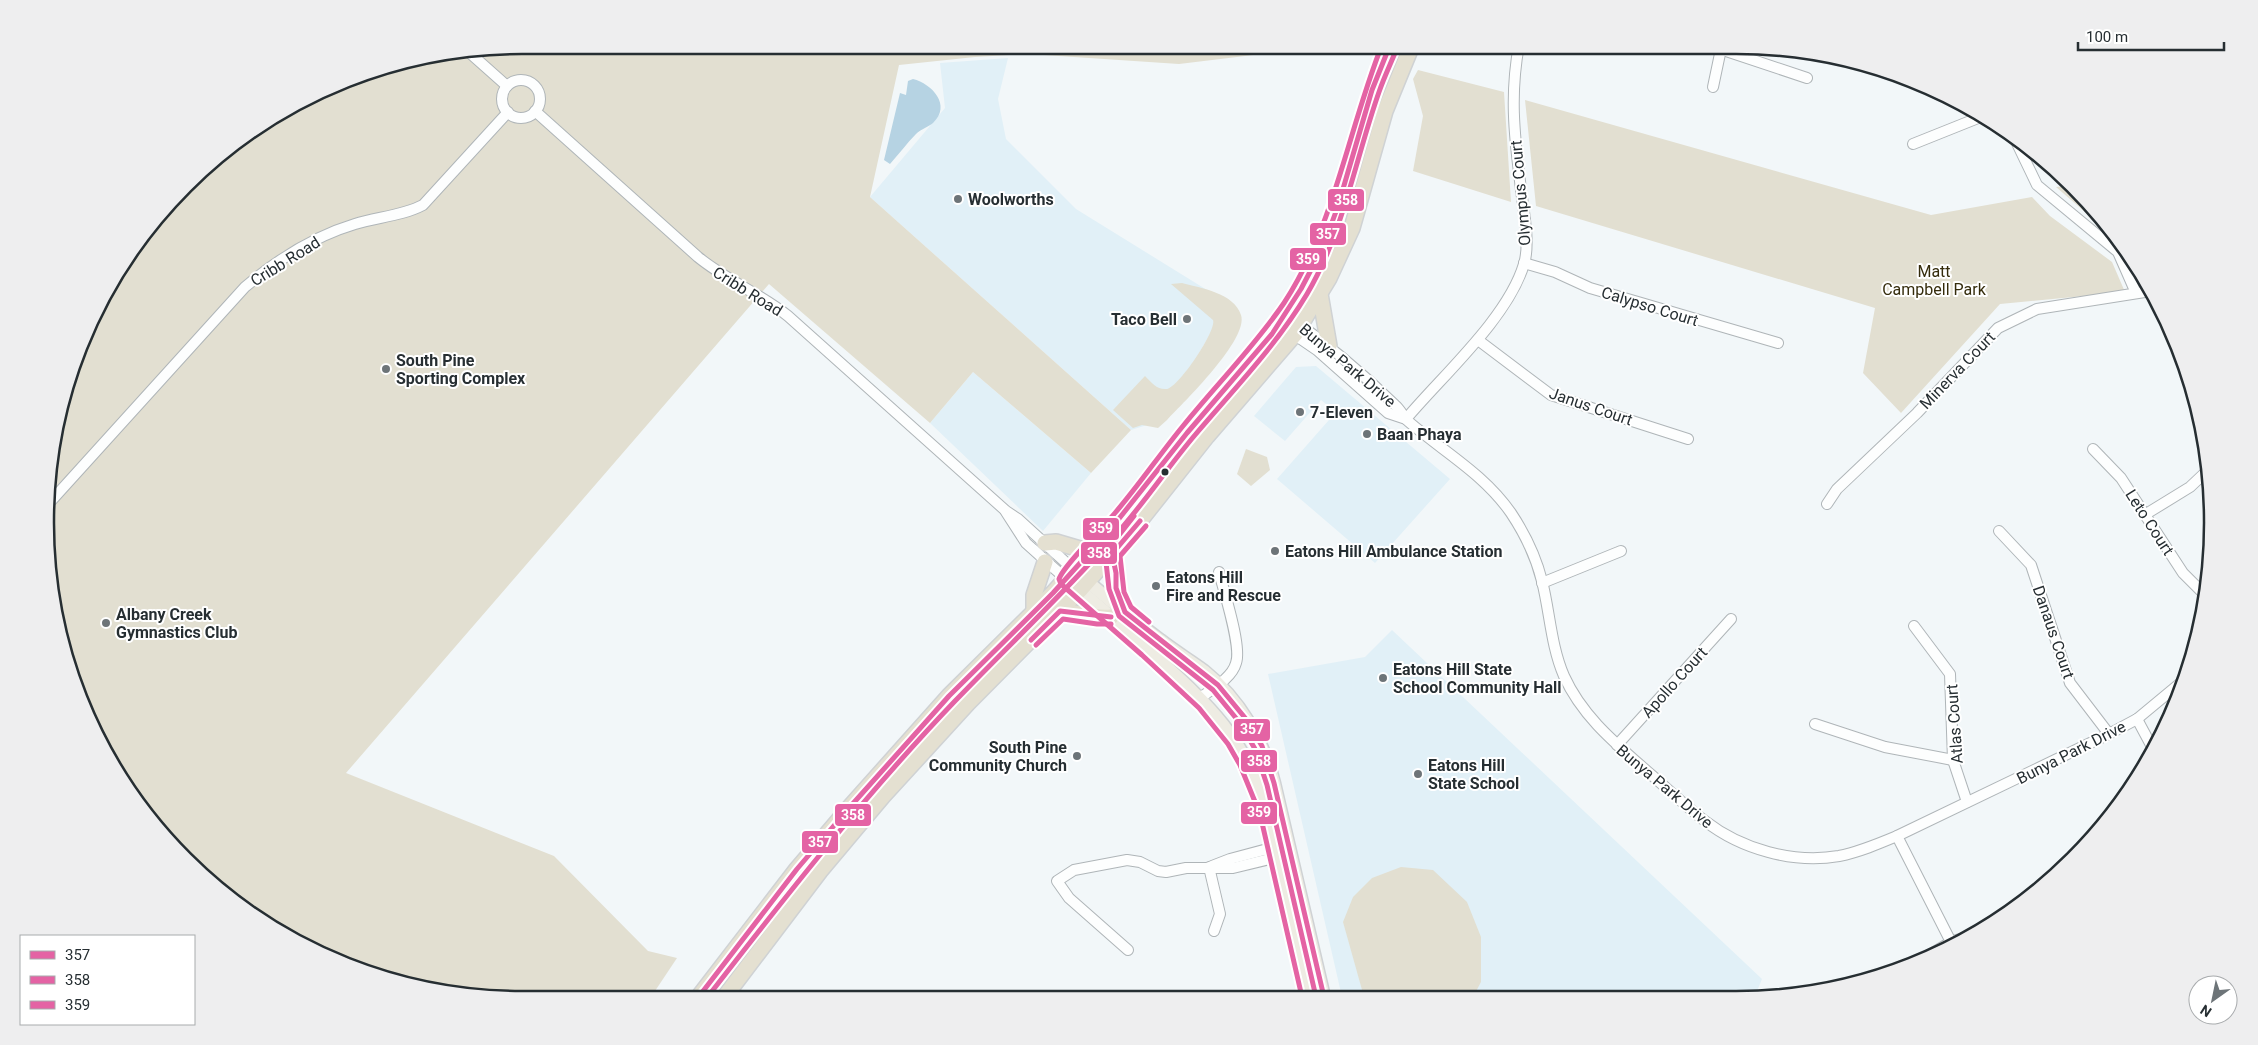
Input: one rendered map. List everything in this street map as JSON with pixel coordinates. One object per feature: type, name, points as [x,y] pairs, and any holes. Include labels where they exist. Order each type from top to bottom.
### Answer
[{"type":"highway","points":[[702,991],[796,869],[848,808],[949,696],[1070,575],[1138,497],[1187,433],[1252,359],[1283,319],[1315,264],[1331,227],[1372,90],[1386,54]]},
{"type":"highway","points":[[729,991],[820,871],[883,796],[973,697],[1084,586],[1207,436],[1298,330],[1320,294],[1352,228],[1385,111],[1408,54]]},
{"type":"highway","points":[[1320,294],[1329,346]]},
{"type":"highway","points":[[1044,543],[1056,542],[1090,552]]},
{"type":"highway","points":[[1112,554],[1116,573],[1116,588],[1125,612]]},
{"type":"highway","points":[[1034,612],[1034,595],[1045,562]]},
{"type":"highway","points":[[1060,611],[1079,612],[1096,619],[1111,617]]},
{"type":"main road","name":"Cribb Road","points":[[1070,575],[1084,586]]},
{"type":"main road","points":[[1084,586],[1125,612],[1218,685],[1246,719],[1269,764],[1323,991]]},
{"type":"main road","points":[[1084,586],[1111,617],[1200,698],[1226,726],[1250,764],[1260,789],[1308,991]]},
{"type":"street","name":"Olympus Court","points":[[1406,420],[1478,340],[1513,289],[1524,263],[1525,229],[1512,112],[1513,76],[1517,54]]},
{"type":"street","points":[[1713,87],[1720,54]]},
{"type":"street","points":[[1736,54],[1807,78]]},
{"type":"street","points":[[474,57],[507,86]]},
{"type":"street","points":[[519,80],[525,80],[536,87],[540,100],[535,111],[519,118],[508,112],[504,108],[502,96],[507,86],[519,80]]},
{"type":"street","name":"Cribb Road","points":[[535,111],[698,257],[724,276],[767,300],[788,316],[1006,511],[1018,519],[1044,543],[1070,575]]},
{"type":"street","name":"Cribb Road","points":[[55,497],[249,283],[271,266],[328,234],[354,224],[410,211],[422,205],[508,112]]},
{"type":"street","points":[[1913,144],[1974,120]]},
{"type":"street","points":[[2021,151],[2037,185],[2118,252]]},
{"type":"street","points":[[2118,253],[2136,293]]},
{"type":"street","name":"Calypso Court","points":[[1524,263],[1555,272],[1590,288],[1778,343]]},
{"type":"street","name":"Minerva Court","points":[[1827,504],[1837,489],[1917,413],[1998,328],[2037,309],[2143,292]]},
{"type":"street","name":"Bunya Park Drive","points":[[1283,319],[1298,330],[1329,346],[1395,404],[1406,420]]},
{"type":"street","name":"Bunya Park Drive","points":[[1298,330],[1317,350],[1388,413],[1406,420],[1461,461],[1493,491],[1524,535],[1542,583],[1552,636],[1564,674],[1574,695],[1589,717],[1616,745],[1705,821],[1734,839],[1757,849],[1794,857],[1823,858],[1854,852],[1897,836],[2109,734],[2137,719],[2174,689]]},
{"type":"street","name":"Janus Court","points":[[1478,340],[1551,395],[1688,438]]},
{"type":"street","name":"Leto Court","points":[[2092,449],[2121,478],[2183,573],[2199,589]]},
{"type":"street","points":[[2146,514],[2190,487],[2201,476]]},
{"type":"street","name":"Cribb Road","points":[[1006,511],[1019,534],[1045,562],[1070,575]]},
{"type":"street","name":"Danaus Court","points":[[1999,531],[2031,565],[2070,683],[2109,734]]},
{"type":"street","points":[[1542,583],[1622,551]]},
{"type":"street","points":[[1200,698],[1218,685],[1236,664],[1237,648],[1220,572]]},
{"type":"street","name":"Apollo Court","points":[[1616,745],[1731,619]]},
{"type":"street","name":"Atlas Court","points":[[1914,626],[1950,674],[1953,760],[1967,802]]},
{"type":"street","points":[[2137,719],[2149,742]]},
{"type":"street","points":[[1815,724],[1885,747],[1953,760]]},
{"type":"street","points":[[1897,836],[1950,939]]},
{"type":"street","points":[[1128,950],[1070,898],[1057,880],[1074,870],[1127,860],[1140,862],[1158,871],[1166,872],[1186,868],[1232,868],[1276,852]]},
{"type":"street","points":[[1209,867],[1220,914],[1214,931]]},
{"type":"shaded area","points":[[1008,58],[998,99],[1006,139],[1076,209],[1228,303],[1160,421],[1131,430],[870,197],[945,108],[940,63]]},
{"type":"shaded area","points":[[1316,366],[1450,479],[1375,563],[1277,479],[1336,412],[1321,400],[1285,441],[1254,416],[1296,367]]},
{"type":"shaded area","points":[[973,372],[1091,473],[1043,531],[930,423]]},
{"type":"shaded area","name":"Eatons Hill State School","points":[[1392,630],[1762,979],[1757,990],[1341,991],[1268,674],[1365,657]]},
{"type":"green space","name":"South Pine Sporting Complex","points":[[522,54],[1029,54],[975,57],[899,65],[870,197],[1131,430],[1091,473],[973,372],[930,423],[769,284],[346,773],[554,856],[648,951],[677,958],[655,991],[492,990],[431,982],[372,966],[343,956],[315,943],[262,912],[213,875],[191,854],[170,832],[133,783],[102,730],[89,702],[79,673],[63,614],[55,553],[55,492],[63,431],[70,401],[89,343],[102,315],[133,262],[170,213],[213,170],[262,133],[315,102],[343,89],[401,70],[461,58]]},
{"type":"green space","name":"South Pine Sporting Complex","points":[[1029,54],[1262,54],[1179,64]]},
{"type":"green space","points":[[1418,70],[1504,92],[1511,202],[1413,171],[1423,116],[1413,79]]},
{"type":"green space","name":"Matt Campbell Park","points":[[1525,100],[1931,215],[2032,197],[2050,216],[2112,262],[2125,292],[2000,304],[1901,413],[1863,373],[1875,308],[1536,206]]},
{"type":"green space","points":[[2062,186],[2092,218],[2056,187]]},
{"type":"green space","points":[[1182,283],[1216,293],[1232,301],[1241,315],[1241,326],[1226,354],[1167,420],[1158,428],[1142,425],[1133,428],[1113,410],[1145,376],[1155,386],[1160,388],[1167,389],[1173,386],[1196,358],[1213,326],[1213,320],[1171,284]]},
{"type":"green space","points":[[1246,449],[1267,457],[1270,470],[1251,486],[1237,474]]},
{"type":"green space","points":[[1401,867],[1433,870],[1467,902],[1481,937],[1481,982],[1476,991],[1362,991],[1343,922],[1353,897],[1372,878]]},
{"type":"water","points":[[913,79],[933,90],[940,102],[941,109],[933,123],[916,134],[890,164],[884,160],[900,93],[906,95],[908,81]]},
{"type":"transit line","name":"359","points":[[1301,991],[1260,814],[1240,765],[1228,744],[1199,708],[1061,584],[1059,579],[1068,565],[1115,513],[1174,437],[1248,350],[1284,303],[1316,242],[1379,54]]},
{"type":"transit line","name":"357","points":[[703,991],[797,869],[849,808],[949,696],[1053,593],[1110,530],[1187,433],[1272,334],[1301,289],[1323,247],[1338,206],[1372,90],[1386,54]]},
{"type":"transit line","name":"358","points":[[712,991],[857,810],[955,701],[1055,600],[1113,538],[1282,332],[1320,270],[1340,220],[1379,92],[1394,54]]},
{"type":"transit line","name":"358","points":[[1134,516],[1105,553],[1109,589],[1119,616],[1213,690],[1240,723],[1255,749],[1267,785],[1315,991]]},
{"type":"transit line","name":"357","points":[[1140,521],[1112,554],[1116,573],[1116,588],[1125,612],[1218,685],[1246,719],[1262,746],[1274,783],[1323,991]]},
{"type":"transit line","name":"359","points":[[1146,526],[1120,556],[1124,592],[1131,607],[1149,622]]},
{"type":"transit line","name":"357","points":[[1031,640],[1060,611],[1111,617]]},
{"type":"transit line","name":"358","points":[[1036,645],[1063,619],[1111,624]]},
{"type":"place","name":"Woolworths","points":[[958,199]]},
{"type":"place","name":"Taco Bell","points":[[1187,319]]},
{"type":"place","name":"South Pine Sporting Complex","points":[[386,369]]},
{"type":"place","name":"7-Eleven","points":[[1300,412]]},
{"type":"place","name":"Baan Phaya","points":[[1367,434]]},
{"type":"place","name":"Eatons Hill Ambulance Station","points":[[1275,551]]},
{"type":"place","name":"Eatons Hill Fire and Rescue","points":[[1156,586]]},
{"type":"place","name":"Albany Creek Gymnastics Club","points":[[106,623]]},
{"type":"place","name":"Eatons Hill State School Community Hall","points":[[1383,678]]},
{"type":"place","name":"South Pine Community Church","points":[[1077,756]]},
{"type":"place","name":"Eatons Hill State School","points":[[1418,774]]}]
